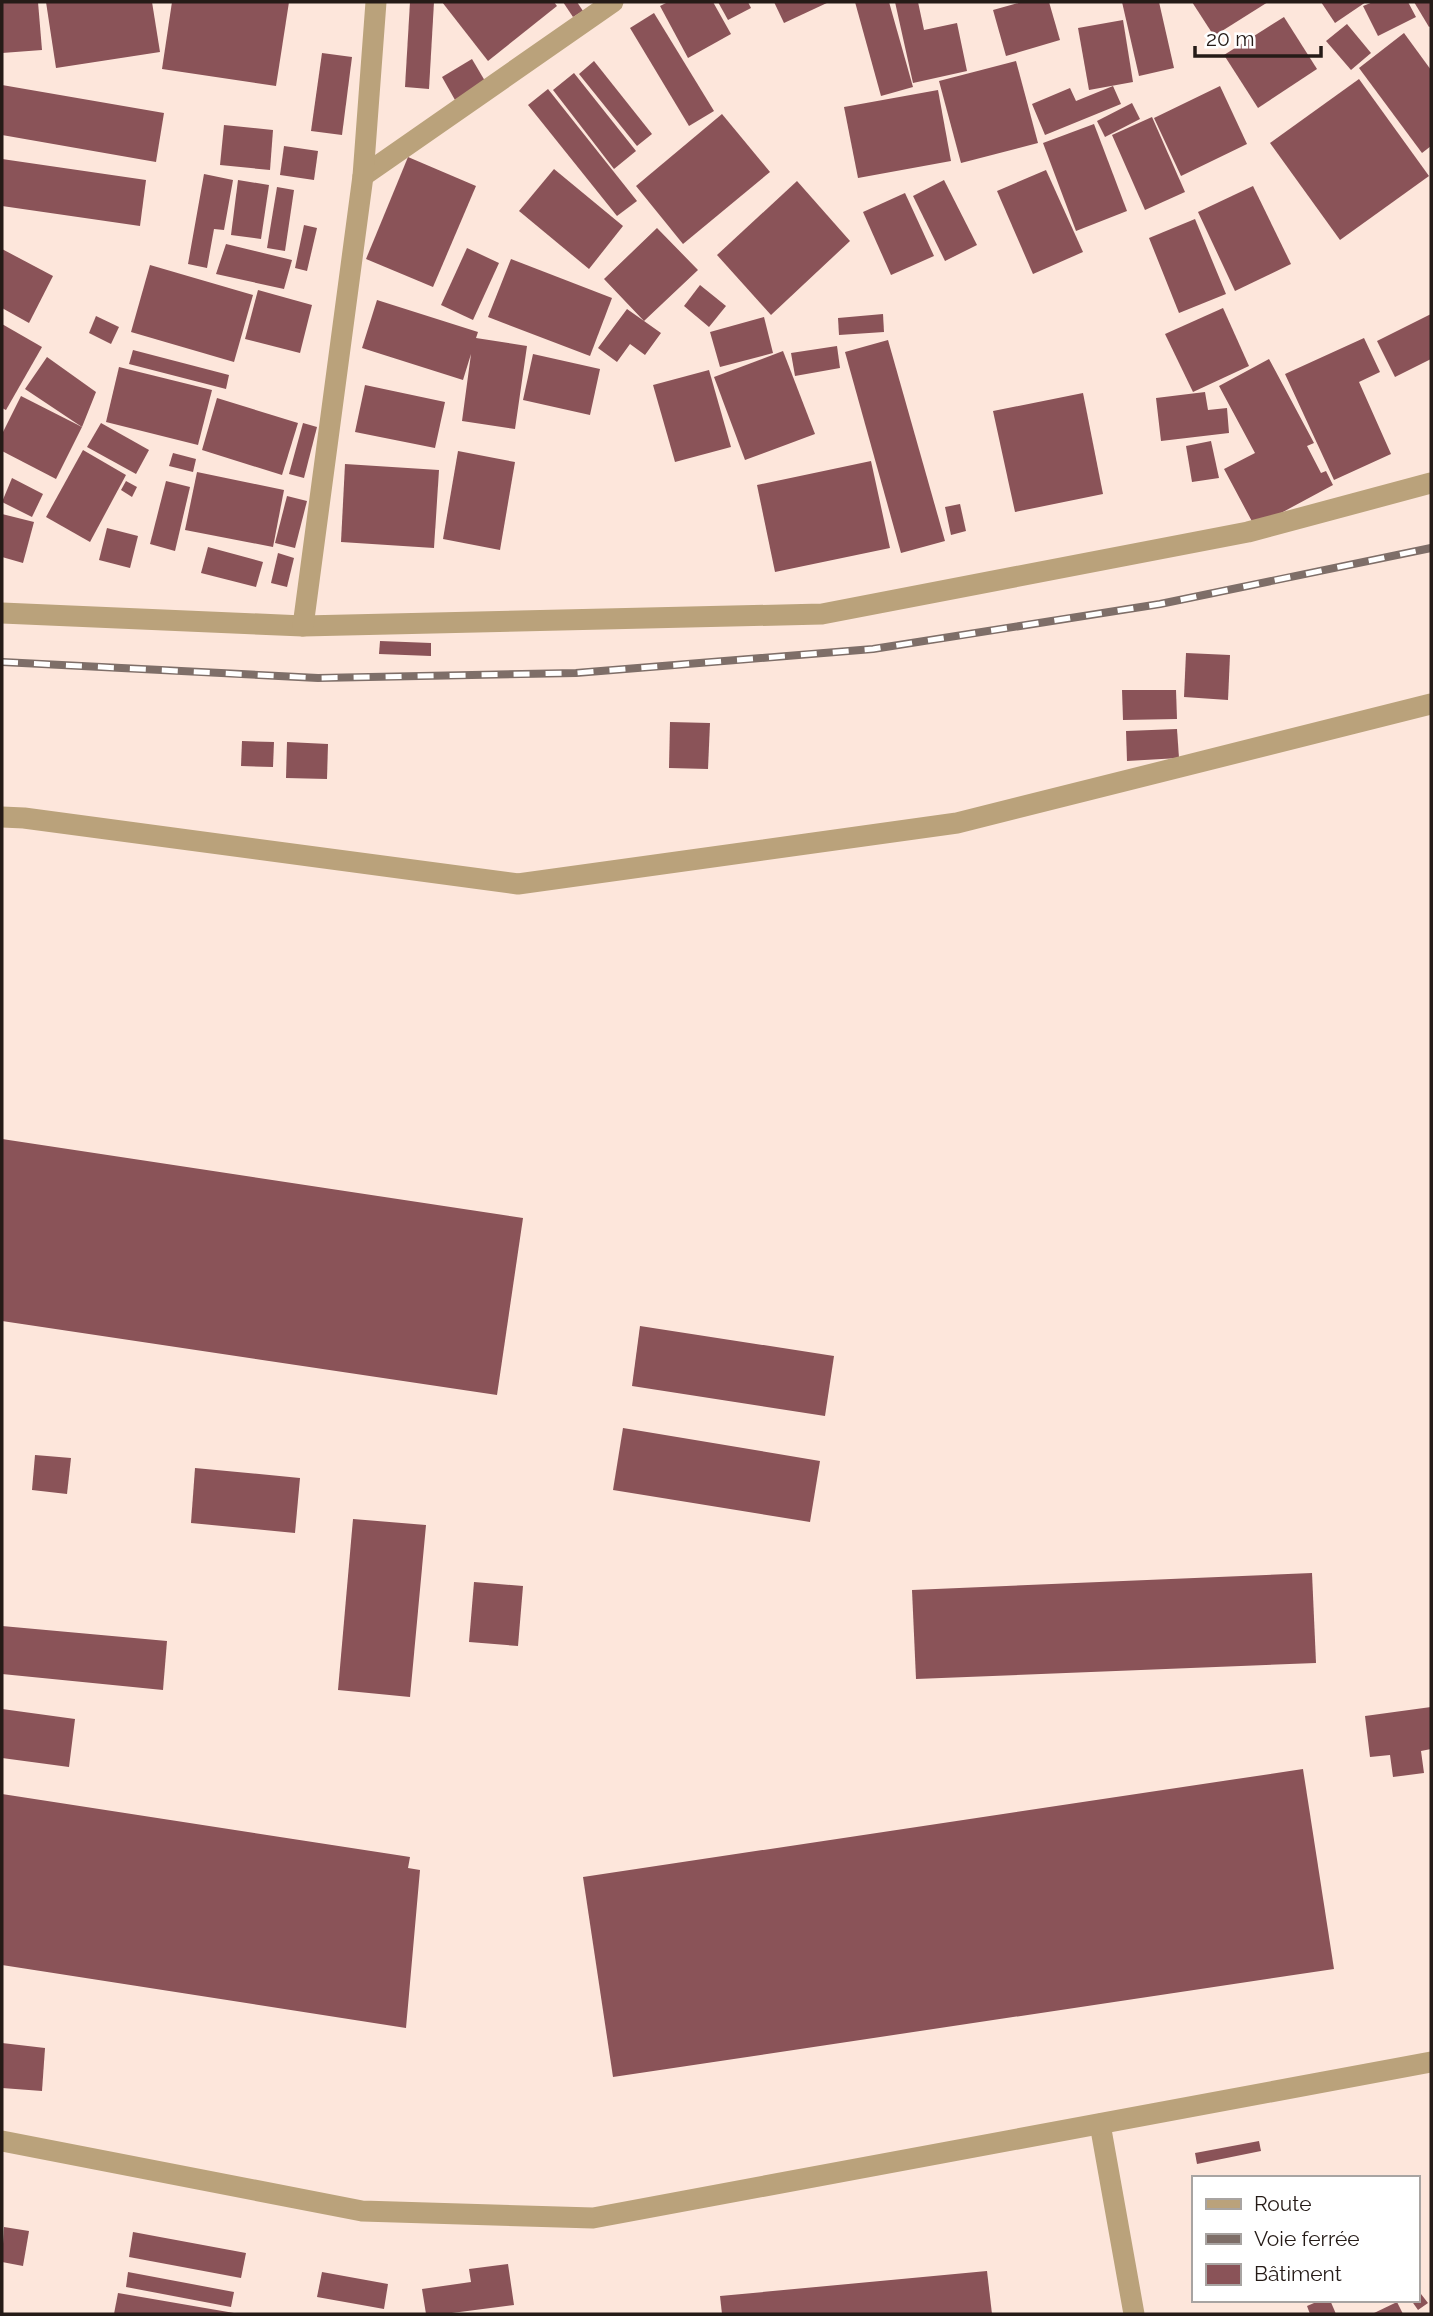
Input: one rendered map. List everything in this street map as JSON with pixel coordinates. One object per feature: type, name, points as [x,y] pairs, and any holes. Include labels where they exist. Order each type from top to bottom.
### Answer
[{"type":"street","points":[[303,626],[363,176],[376,2]]},
{"type":"street","points":[[363,176],[613,2]]},
{"type":"street","points":[[2,613],[303,626],[822,614],[1248,533],[1431,483]]},
{"type":"street","points":[[2,817],[518,884],[957,823],[1431,704]]},
{"type":"street","points":[[2,2141],[362,2211],[593,2218],[1431,2062]]},
{"type":"street","points":[[1100,2124],[1134,2314]]},
{"type":"building","points":[[2,2],[38,2],[42,50],[2,53]]},
{"type":"building","points":[[46,2],[152,2],[160,52],[56,68]]},
{"type":"building","points":[[172,2],[289,2],[276,86],[162,69]]},
{"type":"building","points":[[410,2],[434,2],[429,89],[405,87]]},
{"type":"building","points":[[442,2],[554,2],[557,6],[488,61]]},
{"type":"building","points":[[563,2],[577,2],[583,11],[573,17]]},
{"type":"building","points":[[668,2],[713,2],[731,34],[688,58],[660,6]]},
{"type":"building","points":[[718,2],[748,2],[751,8],[728,20]]},
{"type":"building","points":[[774,2],[829,2],[784,23]]},
{"type":"building","points":[[855,2],[889,2],[913,87],[881,96]]},
{"type":"building","points":[[895,2],[918,2],[924,30],[957,23],[967,71],[913,83]]},
{"type":"building","points":[[1022,2],[1049,2],[1060,40],[1006,56],[993,10]]},
{"type":"building","points":[[1122,2],[1159,2],[1174,68],[1139,76]]},
{"type":"building","points":[[1192,2],[1268,2],[1214,36]]},
{"type":"building","points":[[1321,2],[1366,2],[1335,23]]},
{"type":"building","points":[[1373,2],[1408,2],[1416,17],[1378,36],[1363,6]]},
{"type":"building","points":[[1414,2],[1431,2],[1431,26],[1429,27]]},
{"type":"building","points":[[654,13],[714,111],[689,126],[630,28]]},
{"type":"building","points":[[1284,17],[1317,69],[1258,108],[1224,55]]},
{"type":"building","points":[[1123,20],[1133,82],[1089,90],[1078,28]]},
{"type":"building","points":[[1347,24],[1371,53],[1351,70],[1326,41]]},
{"type":"building","points":[[1404,33],[1431,70],[1431,146],[1422,153],[1359,68]]},
{"type":"building","points":[[322,53],[352,57],[342,135],[311,131]]},
{"type":"building","points":[[472,59],[485,81],[455,100],[442,77]]},
{"type":"building","points":[[594,61],[652,134],[637,146],[579,74]]},
{"type":"building","points":[[1016,61],[1038,143],[961,163],[939,81]]},
{"type":"building","points":[[574,73],[636,151],[614,169],[553,90]]},
{"type":"building","points":[[1359,79],[1429,176],[1340,240],[1270,143]]},
{"type":"building","points":[[2,85],[164,113],[156,162],[2,135]]},
{"type":"building","points":[[1113,86],[1121,104],[1045,135],[1032,104],[1070,88],[1076,101]]},
{"type":"building","points":[[1220,86],[1247,144],[1181,176],[1154,118]]},
{"type":"building","points":[[548,89],[637,201],[617,216],[528,105]]},
{"type":"building","points":[[938,90],[951,161],[858,178],[844,107]]},
{"type":"building","points":[[1132,103],[1140,119],[1105,137],[1097,121]]},
{"type":"building","points":[[722,114],[770,172],[683,244],[636,186]]},
{"type":"building","points":[[1152,117],[1185,192],[1145,210],[1112,135]]},
{"type":"building","points":[[1094,124],[1127,211],[1076,231],[1043,143]]},
{"type":"building","points":[[224,125],[273,130],[270,170],[220,165]]},
{"type":"building","points":[[284,146],[318,151],[314,180],[280,175]]},
{"type":"building","points":[[408,157],[476,186],[433,287],[366,259]]},
{"type":"building","points":[[2,159],[146,180],[140,226],[2,206]]},
{"type":"building","points":[[554,169],[623,226],[589,269],[519,211]]},
{"type":"building","points":[[1046,170],[1083,252],[1033,274],[997,191]]},
{"type":"building","points":[[204,174],[233,180],[224,230],[214,229],[207,268],[188,264]]},
{"type":"building","points":[[238,180],[269,185],[261,239],[231,235]]},
{"type":"building","points":[[944,180],[977,245],[945,261],[913,196]]},
{"type":"building","points":[[797,181],[850,241],[771,315],[717,255]]},
{"type":"building","points":[[1253,186],[1291,264],[1235,291],[1198,212]]},
{"type":"building","points":[[277,187],[294,190],[285,251],[267,248]]},
{"type":"building","points":[[905,193],[934,256],[891,275],[863,212]]},
{"type":"building","points":[[1195,219],[1226,294],[1179,313],[1149,238]]},
{"type":"building","points":[[304,225],[317,228],[307,271],[295,268]]},
{"type":"building","points":[[657,228],[698,270],[644,321],[604,279]]},
{"type":"building","points":[[226,244],[292,260],[284,289],[216,274]]},
{"type":"building","points":[[467,248],[499,263],[473,320],[441,305]]},
{"type":"building","points":[[2,249],[53,276],[29,323],[2,308]]},
{"type":"building","points":[[511,259],[612,298],[590,356],[488,317]]},
{"type":"building","points":[[150,265],[253,295],[234,362],[131,332]]},
{"type":"building","points":[[700,285],[726,306],[709,327],[684,306]]},
{"type":"building","points":[[258,290],[312,305],[300,353],[245,339]]},
{"type":"building","points":[[377,300],[478,332],[476,338],[527,346],[515,429],[462,421],[471,354],[463,380],[362,348]]},
{"type":"building","points":[[1223,308],[1249,366],[1193,392],[1165,334]]},
{"type":"building","points":[[627,309],[661,333],[645,355],[630,344],[617,362],[598,348]]},
{"type":"building","points":[[883,314],[884,332],[839,335],[838,318]]},
{"type":"building","points":[[1431,314],[1431,359],[1395,377],[1377,341]]},
{"type":"building","points":[[96,316],[119,327],[111,344],[89,333]]},
{"type":"building","points":[[764,317],[773,353],[720,367],[710,332]]},
{"type":"building","points":[[2,324],[42,347],[6,410],[2,408]]},
{"type":"building","points":[[1364,338],[1380,372],[1359,382],[1391,454],[1334,480],[1285,374]]},
{"type":"building","points":[[888,340],[945,541],[901,553],[845,352]]},
{"type":"building","points":[[837,346],[840,368],[795,376],[791,353]]},
{"type":"building","points":[[133,350],[229,375],[226,389],[129,364]]},
{"type":"building","points":[[783,351],[815,434],[745,460],[714,377]]},
{"type":"building","points":[[533,354],[600,369],[590,415],[523,400]]},
{"type":"building","points":[[47,357],[96,392],[82,427],[25,389]]},
{"type":"building","points":[[1269,359],[1314,443],[1307,446],[1321,473],[1326,471],[1333,485],[1255,527],[1224,469],[1255,453],[1219,386]]},
{"type":"building","points":[[119,367],[212,390],[198,445],[106,422]]},
{"type":"building","points":[[709,370],[731,447],[675,462],[653,385]]},
{"type":"building","points":[[365,385],[445,402],[435,448],[355,432]]},
{"type":"building","points":[[1205,392],[1208,410],[1227,408],[1229,433],[1161,441],[1156,398]]},
{"type":"building","points":[[1083,393],[1103,494],[1015,512],[993,411]]},
{"type":"building","points":[[21,396],[82,427],[56,479],[2,451],[2,434]]},
{"type":"building","points":[[217,398],[298,423],[282,475],[202,450]]},
{"type":"building","points":[[101,423],[149,450],[136,474],[87,447]]},
{"type":"building","points":[[303,423],[317,427],[304,478],[289,474]]},
{"type":"building","points":[[1211,441],[1219,478],[1192,482],[1186,446]]},
{"type":"building","points":[[83,450],[126,475],[90,542],[46,517]]},
{"type":"building","points":[[458,451],[515,462],[500,550],[443,539]]},
{"type":"building","points":[[173,453],[196,459],[193,472],[169,466]]},
{"type":"building","points":[[871,461],[890,548],[775,572],[757,485]]},
{"type":"building","points":[[345,464],[439,470],[434,548],[341,542]]},
{"type":"building","points":[[197,472],[284,490],[273,547],[185,530]]},
{"type":"building","points":[[12,478],[43,494],[32,517],[2,502]]},
{"type":"building","points":[[126,481],[137,487],[132,497],[121,490]]},
{"type":"building","points":[[166,481],[190,487],[175,551],[150,544]]},
{"type":"building","points":[[287,496],[307,501],[295,548],[275,543]]},
{"type":"building","points":[[960,504],[966,531],[951,535],[945,507]]},
{"type":"building","points":[[2,514],[34,522],[23,563],[2,557]]},
{"type":"building","points":[[107,528],[138,536],[130,568],[99,560]]},
{"type":"building","points":[[208,547],[263,562],[256,587],[201,573]]},
{"type":"building","points":[[278,553],[294,558],[287,587],[271,583]]},
{"type":"building","points":[[380,641],[431,643],[431,656],[379,654]]},
{"type":"building","points":[[1186,653],[1230,655],[1228,700],[1184,697]]},
{"type":"building","points":[[1122,690],[1176,690],[1177,719],[1123,720]]},
{"type":"building","points":[[670,722],[710,723],[708,769],[669,768]]},
{"type":"building","points":[[1177,729],[1179,758],[1127,761],[1126,731]]},
{"type":"building","points":[[242,741],[274,742],[273,767],[241,766]]},
{"type":"building","points":[[287,742],[328,744],[327,779],[286,778]]},
{"type":"building","points":[[2,1139],[523,1218],[497,1395],[2,1321]]},
{"type":"building","points":[[640,1326],[834,1356],[825,1416],[632,1386]]},
{"type":"building","points":[[623,1428],[820,1461],[810,1522],[613,1490]]},
{"type":"building","points":[[35,1455],[71,1458],[67,1494],[32,1490]]},
{"type":"building","points":[[195,1468],[300,1478],[295,1533],[191,1523]]},
{"type":"building","points":[[353,1519],[426,1525],[410,1697],[338,1690]]},
{"type":"building","points":[[1312,1573],[1316,1663],[916,1679],[912,1590]]},
{"type":"building","points":[[474,1582],[523,1586],[518,1646],[469,1642]]},
{"type":"building","points":[[2,1626],[167,1641],[163,1690],[2,1674]]},
{"type":"building","points":[[1431,1707],[1431,1749],[1421,1751],[1424,1773],[1393,1777],[1390,1755],[1370,1757],[1365,1716]]},
{"type":"building","points":[[2,1709],[75,1719],[69,1767],[2,1758]]},
{"type":"building","points":[[1303,1769],[1334,1969],[613,2077],[583,1877]]},
{"type":"building","points":[[2,1794],[410,1857],[408,1868],[420,1870],[406,2028],[2,1965]]},
{"type":"building","points":[[2,2043],[45,2048],[42,2091],[2,2088]]},
{"type":"building","points":[[1259,2141],[1261,2151],[1197,2164],[1195,2153]]},
{"type":"building","points":[[4,2227],[29,2231],[23,2266],[2,2262]]},
{"type":"building","points":[[133,2232],[246,2253],[241,2278],[129,2257]]},
{"type":"building","points":[[508,2264],[514,2305],[426,2314],[422,2289],[471,2282],[469,2269]]},
{"type":"building","points":[[987,2271],[992,2314],[722,2314],[720,2296]]},
{"type":"building","points":[[128,2272],[234,2292],[231,2307],[126,2287]]},
{"type":"building","points":[[322,2272],[388,2284],[384,2309],[317,2297]]},
{"type":"building","points":[[118,2293],[234,2313],[234,2314],[114,2314]]},
{"type":"building","points":[[1421,2294],[1428,2303],[1418,2310],[1412,2302],[1419,2302]]},
{"type":"building","points":[[1316,2302],[1331,2302],[1336,2314],[1310,2314],[1307,2306]]},
{"type":"building","points":[[1397,2302],[1403,2314],[1372,2314]]},
{"type":"railway","points":[[2,662],[318,678],[576,673],[873,649],[1160,604],[1431,548]]}]
